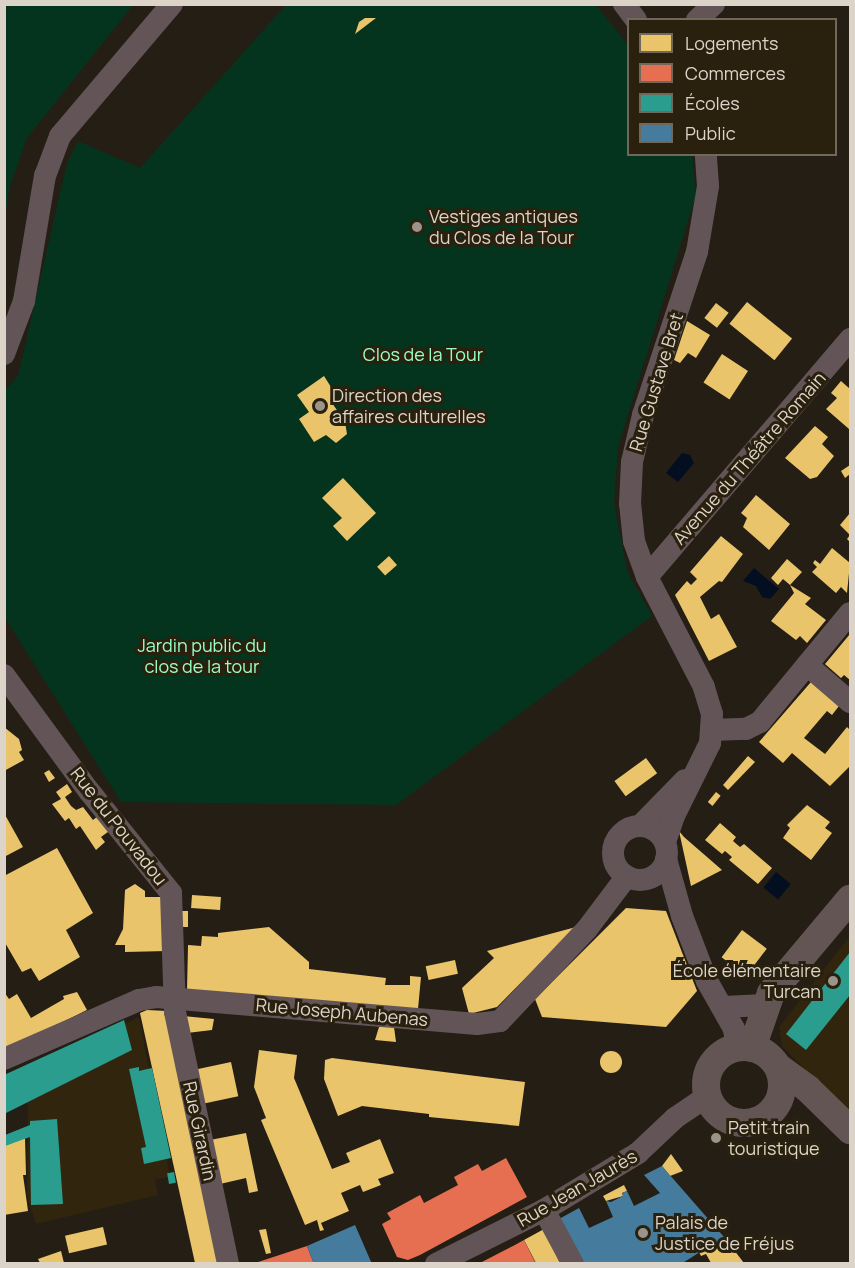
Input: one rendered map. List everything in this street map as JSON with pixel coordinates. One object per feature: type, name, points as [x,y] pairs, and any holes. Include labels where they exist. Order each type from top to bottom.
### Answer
[{"type":"main road","points":[[744,1048],[764,1005],[850,899]]},
{"type":"main road","points":[[778,1067],[781,1096],[767,1116],[738,1122],[724,1117],[708,1096],[706,1080],[712,1066],[723,1054],[744,1048],[767,1054],[778,1067],[808,1089],[850,1130]]},
{"type":"main road","points":[[781,1096],[797,1101],[850,1145]]},
{"type":"street","points":[[4,354],[24,301],[45,176],[60,136],[172,4]]},
{"type":"street","points":[[624,4],[634,18]]},
{"type":"street","points":[[699,18],[714,4]]},
{"type":"street","name":"Rue Gustave Bret","points":[[666,850],[694,771],[712,730],[710,699],[647,577],[634,541],[630,504],[632,462],[643,415],[697,252],[708,186],[706,156]]},
{"type":"street","name":"Avenue du Théâtre Romain","points":[[647,577],[850,339]]},
{"type":"street","points":[[712,730],[753,727],[850,613]]},
{"type":"street","points":[[807,665],[850,702]]},
{"type":"street","name":"Rue du Pouvadou","points":[[4,675],[89,791],[164,881],[171,893],[176,998]]},
{"type":"street","name":"Rue Gustave Bret","points":[[639,826],[694,771]]},
{"type":"street","points":[[682,916],[636,878],[616,865],[613,849],[620,835],[639,826],[653,829],[666,850],[682,916],[707,981],[724,1008],[744,1048]]},
{"type":"street","points":[[636,878],[661,870],[666,850]]},
{"type":"street","name":"Rue Joseph Aubenas","points":[[4,1059],[138,1000],[176,998],[477,1024],[500,1021],[636,878]]},
{"type":"street","name":"Rue Girardin","points":[[176,998],[175,1012],[228,1263]]},
{"type":"street","points":[[724,1008],[764,1005]]},
{"type":"street","name":"Rue Jean Jaurès","points":[[435,1263],[544,1210],[638,1154],[683,1112],[708,1096]]},
{"type":"street","points":[[544,1210],[573,1263]]},
{"type":"shaded area","name":"École élémentaire Turcan","points":[[850,936],[850,1116],[782,1046],[779,1027]]},
{"type":"shaded area","points":[[139,1017],[170,1177],[155,1179],[158,1195],[36,1224],[27,1196],[28,1106],[14,1076]]},
{"type":"green space","points":[[5,4],[133,5],[27,138],[10,186],[5,218]]},
{"type":"green space","points":[[286,5],[596,5],[627,44],[627,156],[692,156],[696,195],[618,447],[614,503],[627,571],[652,616],[396,805],[121,802],[5,618],[5,390],[18,376],[67,163],[78,141],[140,168]]},
{"type":"water","points":[[682,453],[690,455],[694,463],[678,482],[666,473]]},
{"type":"water","points":[[754,568],[779,589],[770,599],[762,597],[756,586],[743,581]]},
{"type":"water","points":[[776,872],[791,884],[778,900],[763,888]]},
{"type":"building: Logements","points":[[365,18],[376,18],[355,34],[359,22]]},
{"type":"building: Logements","points":[[747,302],[792,339],[774,360],[729,324]]},
{"type":"building: Logements","points":[[716,303],[729,313],[717,328],[704,318]]},
{"type":"building: Logements","points":[[687,321],[710,335],[696,358],[688,353],[680,363],[674,360]]},
{"type":"building: Logements","points":[[722,354],[748,371],[729,399],[703,383]]},
{"type":"building: Logements","name":"Direction des affaires culturelles","points":[[324,376],[336,395],[330,400],[345,422],[347,434],[336,443],[326,435],[314,442],[299,419],[309,412],[297,395]]},
{"type":"building: Logements","points":[[841,381],[850,389],[849,429],[826,409],[837,398],[831,393]]},
{"type":"building: Logements","points":[[815,426],[828,437],[822,444],[834,456],[817,477],[810,479],[785,458]]},
{"type":"building: Logements","points":[[850,465],[850,474],[845,478],[841,471]]},
{"type":"building: Logements","points":[[343,478],[376,513],[347,541],[333,526],[342,518],[322,498]]},
{"type":"building: Logements","points":[[756,495],[790,524],[769,550],[743,527],[747,518],[741,513]]},
{"type":"building: Logements","points":[[850,513],[850,535],[840,525]]},
{"type":"building: Logements","points":[[721,536],[743,554],[722,582],[719,581],[700,597],[711,619],[719,614],[737,647],[709,661],[675,595],[687,581],[691,585],[697,579],[690,572]]},
{"type":"building: Logements","points":[[832,548],[850,563],[847,593],[841,587],[836,593],[812,572],[817,567],[813,563],[815,560],[820,564]]},
{"type":"building: Logements","points":[[389,556],[397,565],[385,576],[377,567]]},
{"type":"building: Logements","points":[[787,559],[802,572],[790,585],[783,579],[778,585],[771,578]]},
{"type":"building: Logements","points":[[790,585],[811,598],[805,604],[826,620],[807,643],[800,636],[796,640],[771,621],[794,593]]},
{"type":"building: Logements","points":[[850,634],[850,680],[844,675],[841,678],[825,664]]},
{"type":"building: Logements","points":[[811,682],[839,706],[832,715],[827,711],[804,738],[825,754],[847,727],[850,730],[850,766],[830,786],[792,753],[783,763],[759,742]]},
{"type":"building: Logements","points":[[4,727],[19,739],[22,750],[19,752],[24,760],[4,771]]},
{"type":"building: Logements","points":[[748,756],[755,762],[728,790],[723,785]]},
{"type":"building: Logements","points":[[646,758],[657,773],[626,796],[614,781]]},
{"type":"building: Logements","points":[[49,770],[55,778],[49,782],[44,773]]},
{"type":"building: Logements","points":[[67,784],[72,792],[65,797],[71,806],[76,810],[83,807],[93,820],[98,816],[112,829],[101,837],[105,842],[96,850],[80,826],[76,829],[69,818],[65,821],[52,804],[61,799],[56,792]]},
{"type":"building: Logements","points":[[716,792],[721,796],[712,806],[708,802]]},
{"type":"building: Logements","points":[[807,805],[830,822],[825,828],[832,833],[811,860],[783,838],[790,828],[787,825]]},
{"type":"building: Logements","points":[[4,813],[23,847],[4,857]]},
{"type":"building: Logements","points":[[720,823],[736,837],[733,841],[740,847],[744,844],[772,868],[758,884],[729,860],[732,857],[725,851],[722,854],[705,840]]},
{"type":"building: Logements","points":[[679,831],[684,837],[722,870],[691,886]]},
{"type":"building: Logements","points":[[57,848],[93,913],[66,930],[80,957],[39,981],[31,968],[22,972],[4,941],[4,876]]},
{"type":"building: Logements","points":[[135,884],[145,891],[145,897],[162,897],[167,951],[125,952],[125,945],[115,945],[123,929],[125,890]]},
{"type":"building: Logements","points":[[192,895],[221,897],[220,910],[191,908]]},
{"type":"building: Logements","points":[[626,908],[666,911],[697,991],[666,1027],[542,1017],[535,999]]},
{"type":"building: Logements","points":[[179,911],[188,911],[188,927],[179,927]]},
{"type":"building: Logements","points":[[269,927],[309,962],[309,969],[386,978],[385,985],[410,985],[410,976],[421,977],[418,1009],[187,990],[188,945],[201,946],[202,936],[218,937],[218,933]]},
{"type":"building: Logements","points":[[576,927],[497,1007],[469,1014],[462,988],[494,958],[487,951]]},
{"type":"building: Logements","points":[[742,930],[767,949],[746,976],[722,957]]},
{"type":"building: Logements","points":[[455,960],[458,974],[429,980],[426,966]]},
{"type":"building: Logements","points":[[4,992],[9,999],[17,994],[31,1018],[64,999],[63,996],[77,992],[87,1010],[4,1051]]},
{"type":"building: Logements","points":[[147,1010],[167,1011],[219,1263],[195,1263],[140,1013]]},
{"type":"building: Logements","points":[[183,1016],[214,1019],[212,1030],[187,1033]]},
{"type":"building: Logements","points":[[379,1027],[394,1027],[396,1042],[375,1040]]},
{"type":"building: Logements","points":[[259,1050],[297,1055],[294,1078],[332,1169],[350,1162],[346,1153],[380,1139],[394,1173],[378,1179],[381,1185],[363,1192],[360,1185],[341,1193],[349,1211],[321,1223],[324,1230],[320,1231],[317,1220],[305,1225],[261,1120],[266,1118],[254,1087]]},
{"type":"building: Logements","points":[[607,1051],[615,1051],[622,1058],[622,1066],[615,1073],[607,1073],[600,1066],[600,1058]]},
{"type":"building: Logements","points":[[332,1058],[525,1082],[519,1126],[429,1117],[429,1114],[362,1106],[338,1116],[324,1079],[325,1060]]},
{"type":"building: Logements","points":[[231,1062],[238,1096],[203,1104],[196,1069]]},
{"type":"building: Logements","points":[[246,1133],[258,1191],[249,1193],[246,1178],[220,1184],[210,1140]]},
{"type":"building: Logements","points":[[25,1138],[26,1175],[23,1175],[28,1211],[4,1215],[4,1146]]},
{"type":"building: Logements","points":[[671,1154],[683,1171],[670,1176],[662,1166]]},
{"type":"building: Logements","points":[[624,1185],[627,1191],[622,1193],[623,1196],[606,1201],[603,1196]]},
{"type":"building: Logements","points":[[103,1227],[107,1245],[69,1253],[65,1236]]},
{"type":"building: Logements","points":[[266,1229],[271,1253],[266,1254],[259,1230]]},
{"type":"building: Logements","points":[[544,1229],[560,1263],[536,1263],[524,1240]]},
{"type":"building: Logements","points":[[724,1237],[744,1263],[711,1263],[706,1254],[701,1256],[699,1252]]},
{"type":"building: Logements","points":[[61,1251],[64,1263],[40,1263],[38,1259]]},
{"type":"building: Commerces","points":[[506,1158],[527,1197],[420,1255],[408,1260],[397,1257],[382,1224],[391,1219],[387,1213],[420,1195],[424,1203],[458,1185],[454,1177],[478,1164],[482,1171]]},
{"type":"building: Commerces","points":[[524,1240],[536,1264],[478,1264],[513,1246]]},
{"type":"building: Commerces","points":[[307,1246],[314,1264],[255,1264],[255,1263]]},
{"type":"building: Écoles","points":[[850,952],[850,995],[806,1050],[786,1034]]},
{"type":"building: Écoles","points":[[124,1020],[132,1050],[4,1114],[4,1075]]},
{"type":"building: Écoles","points":[[139,1067],[139,1071],[152,1068],[171,1158],[144,1164],[141,1148],[146,1147],[129,1069]]},
{"type":"building: Écoles","points":[[57,1119],[63,1204],[31,1205],[30,1137],[5,1146],[5,1135],[30,1125],[30,1121]]},
{"type":"building: Écoles","points":[[174,1172],[176,1183],[169,1184],[167,1173]]},
{"type":"building: Public","points":[[662,1166],[724,1237],[681,1264],[582,1264],[559,1219],[579,1208],[589,1228],[613,1217],[606,1201],[611,1202],[623,1196],[622,1193],[627,1191],[634,1206],[660,1193],[644,1175]]},
{"type":"building: Public","points":[[355,1225],[372,1264],[314,1264],[307,1246]]},
{"type":"place","name":"Vestiges antiques du Clos de la Tour","points":[[417,227]]},
{"type":"place","name":"Direction des affaires culturelles","points":[[320,406]]},
{"type":"place","name":"École élémentaire Turcan","points":[[833,981]]},
{"type":"place","name":"Petit train touristique","points":[[716,1138]]},
{"type":"place","name":"Palais de Justice de Fréjus","points":[[643,1233]]},
{"type":"park label","name":"Clos de la Tour","points":[[423,354]]},
{"type":"park label","name":"Jardin public du clos de la tour","points":[[202,656]]}]
